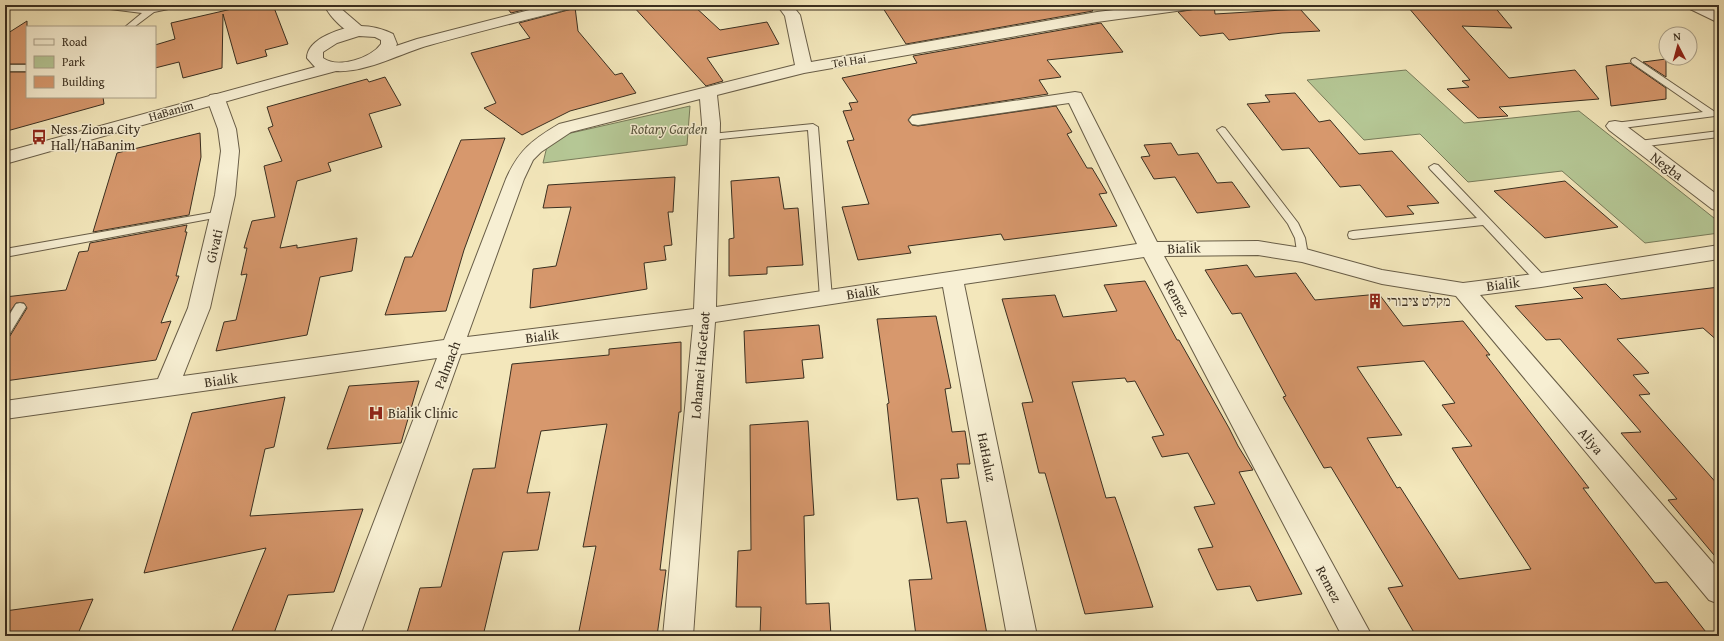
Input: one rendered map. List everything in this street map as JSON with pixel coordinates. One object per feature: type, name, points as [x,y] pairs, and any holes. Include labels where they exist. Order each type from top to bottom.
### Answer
[{"type":"street","points":[[377,58],[423,42],[566,5]]},
{"type":"street","points":[[784,5],[792,15],[804,68]]},
{"type":"street","name":"Tel Hai","points":[[523,161],[538,143],[565,128],[708,94],[736,84],[804,68],[1097,18],[1191,5]]},
{"type":"street","points":[[1693,5],[1719,18]]},
{"type":"street","points":[[332,8],[336,18],[336,37],[359,32],[412,36],[432,35],[470,29]]},
{"type":"street","points":[[332,8],[349,25],[359,32]]},
{"type":"street","points":[[377,58],[390,46],[390,41],[386,36],[380,33]]},
{"type":"street","name":"HaBanim","points":[[244,91],[283,70],[336,37]]},
{"type":"street","points":[[319,48],[315,53],[315,58],[319,63],[334,67]]},
{"type":"street","name":"HaBanim","points":[[5,158],[244,91],[334,67],[357,65],[377,58]]},
{"type":"street","name":"Lohamei HaGetaot","points":[[678,636],[705,316],[711,137],[708,94]]},
{"type":"street","name":"Remez","points":[[918,120],[1075,97],[1150,249],[1358,636]]},
{"type":"street","name":"Givati","points":[[166,388],[199,308],[225,195],[230,151],[227,129],[216,99]]},
{"type":"street","name":"Negba","points":[[1616,126],[1719,205]]},
{"type":"street","name":"Palmach","points":[[344,636],[523,161]]},
{"type":"street","name":"Bialik","points":[[5,410],[453,347],[705,316],[1150,249],[1258,248],[1302,255],[1382,277],[1463,290],[1541,280],[1719,252]]},
{"type":"street","name":"HaHaluz","points":[[952,279],[1022,636]]},
{"type":"street","name":"Aliya","points":[[1463,290],[1719,591]]},
{"type":"lane","points":[[97,6],[136,11],[178,5]]},
{"type":"lane","points":[[130,26],[151,10]]},
{"type":"lane","points":[[1616,126],[1712,114],[1635,61]]},
{"type":"lane","points":[[5,68],[26,68]]},
{"type":"lane","points":[[711,137],[813,126],[826,298]]},
{"type":"lane","points":[[1222,130],[1293,222],[1300,238],[1302,255]]},
{"type":"lane","points":[[1638,144],[1719,134]]},
{"type":"lane","points":[[1434,167],[1541,280]]},
{"type":"lane","points":[[5,253],[221,214]]},
{"type":"lane","points":[[1353,235],[1485,221]]},
{"type":"lane","points":[[5,332],[20,306]]},
{"type":"green space","points":[[1406,70],[1464,123],[1579,111],[1719,222],[1719,233],[1645,243],[1562,171],[1468,182],[1420,134],[1364,140],[1307,80]]},
{"type":"green space","name":"Rotary Garden","points":[[690,106],[687,145],[543,163],[549,138]]},
{"type":"building","points":[[249,5],[273,5],[288,44],[265,50],[267,56],[237,64],[223,14],[222,68],[183,78],[179,62],[156,68],[156,45],[175,39],[171,23]]},
{"type":"building","points":[[505,5],[543,5],[511,13]]},
{"type":"building","points":[[632,5],[693,5],[720,30],[767,22],[779,44],[707,58],[723,81],[706,86]]},
{"type":"building","points":[[881,5],[1088,5],[1093,11],[906,44]]},
{"type":"building","points":[[1199,5],[1214,5],[1215,14],[1300,9],[1320,31],[1282,33],[1229,40],[1223,33],[1200,36],[1178,12],[1196,9]]},
{"type":"building","points":[[1458,5],[1493,5],[1512,28],[1462,26],[1509,78],[1575,70],[1599,99],[1499,107],[1508,116],[1478,118],[1447,89],[1469,87],[1462,81],[1470,80],[1408,7],[1459,6]]},
{"type":"building","points":[[575,7],[578,31],[615,75],[622,73],[636,93],[570,111],[522,135],[484,108],[496,103],[471,53],[530,38],[519,23]]},
{"type":"building","points":[[27,21],[26,64],[5,64],[5,35]]},
{"type":"building","points":[[1101,23],[1123,52],[1047,60],[1061,77],[1039,80],[1048,94],[912,115],[908,120],[912,125],[918,126],[1056,106],[1072,132],[1067,134],[1087,168],[1092,168],[1107,193],[1099,194],[1117,226],[1004,240],[1001,234],[908,246],[911,253],[858,260],[842,207],[869,204],[847,141],[854,140],[843,111],[852,110],[849,103],[858,102],[842,78],[917,63],[913,56]]},
{"type":"building","points":[[1658,60],[1658,66],[1666,66],[1666,77],[1643,62]]},
{"type":"building","points":[[1630,63],[1666,88],[1666,99],[1611,106],[1606,66]]},
{"type":"building","points":[[5,72],[26,72],[26,98],[103,98],[104,104],[7,131]]},
{"type":"building","points":[[385,77],[401,105],[369,114],[382,147],[328,163],[331,171],[297,181],[280,248],[297,245],[297,248],[357,238],[352,271],[320,277],[307,335],[216,351],[224,322],[236,320],[247,274],[241,275],[247,248],[244,248],[252,221],[275,217],[264,166],[282,161],[268,128],[273,126],[267,107],[367,79],[369,82]]},
{"type":"building","points":[[1295,93],[1319,122],[1330,120],[1359,154],[1392,151],[1439,203],[1407,206],[1414,214],[1386,217],[1360,185],[1340,187],[1309,148],[1282,150],[1247,104],[1270,102],[1265,95]]},
{"type":"building","points":[[200,133],[201,157],[189,215],[93,232],[117,153]]},
{"type":"building","points":[[505,138],[464,250],[446,311],[385,315],[405,257],[412,257],[461,140]]},
{"type":"building","points":[[1171,143],[1178,155],[1198,153],[1217,183],[1232,182],[1250,207],[1197,213],[1175,177],[1154,179],[1141,157],[1150,156],[1144,145]]},
{"type":"building","points":[[675,177],[673,212],[668,212],[672,245],[664,246],[666,260],[644,263],[647,289],[530,308],[533,269],[556,266],[571,207],[543,208],[548,185]]},
{"type":"building","points":[[779,177],[784,209],[798,208],[803,265],[767,267],[767,274],[729,276],[729,239],[734,238],[731,181]]},
{"type":"building","points":[[1565,181],[1618,227],[1545,238],[1494,191]]},
{"type":"building","points":[[187,225],[185,232],[187,232],[176,276],[179,276],[161,323],[171,321],[156,360],[5,381],[5,337],[10,336],[27,308],[24,303],[16,303],[5,319],[5,297],[66,290],[79,252],[88,251],[90,243]]},
{"type":"building","points":[[1247,265],[1255,277],[1296,273],[1315,300],[1379,294],[1403,326],[1463,321],[1490,355],[1486,355],[1589,488],[1583,488],[1655,583],[1667,582],[1709,636],[1416,636],[1388,588],[1403,586],[1331,467],[1324,468],[1283,397],[1286,396],[1241,313],[1232,314],[1205,270]],"holes":[[[1424,361],[1455,403],[1442,405],[1472,446],[1452,448],[1531,569],[1459,579],[1400,487],[1397,488],[1367,438],[1402,435],[1357,367]]]},
{"type":"building","points":[[1145,281],[1177,340],[1179,340],[1253,470],[1239,472],[1302,594],[1257,601],[1250,586],[1217,590],[1198,549],[1213,547],[1194,507],[1215,504],[1188,453],[1162,457],[1152,437],[1164,435],[1135,381],[1127,382],[1125,378],[1072,382],[1106,498],[1115,497],[1153,607],[1085,614],[1045,473],[1039,473],[1022,403],[1033,402],[1002,299],[1055,295],[1063,317],[1117,311],[1104,285]]},
{"type":"building","points":[[1606,284],[1621,299],[1719,287],[1719,342],[1703,328],[1617,339],[1649,373],[1633,375],[1650,394],[1639,395],[1719,486],[1719,561],[1668,500],[1677,499],[1621,433],[1641,432],[1560,339],[1546,340],[1515,306],[1583,298],[1573,288]]},
{"type":"building","points":[[936,316],[951,388],[945,389],[952,432],[965,431],[970,464],[957,464],[959,478],[941,479],[947,523],[966,521],[987,634],[916,636],[909,580],[932,579],[918,498],[897,500],[887,404],[889,403],[877,319]]},
{"type":"building","points":[[819,325],[823,358],[802,360],[804,378],[746,383],[744,331]]},
{"type":"building","points":[[681,342],[681,412],[679,412],[660,570],[666,570],[657,636],[578,636],[596,546],[583,547],[607,424],[541,431],[527,493],[550,492],[538,550],[503,552],[483,636],[406,636],[420,588],[441,587],[473,469],[495,468],[512,364],[609,355],[609,349]]},
{"type":"building","points":[[419,381],[401,443],[327,449],[349,386]]},
{"type":"building","points":[[285,397],[274,447],[265,449],[250,516],[363,509],[334,592],[288,595],[273,636],[230,636],[266,548],[144,573],[192,413]]},
{"type":"building","points":[[808,421],[814,515],[804,516],[806,604],[829,603],[831,636],[760,636],[761,607],[736,607],[738,551],[751,550],[750,425]]},
{"type":"building","points":[[93,599],[77,636],[5,636],[5,611]]},
{"type":"place","name":"Ness Ziona City Hall/HaBanim","points":[[39,137]]},
{"type":"place","name":"מקלט ציבורי","points":[[1375,301]]},
{"type":"place","name":"Bialik Clinic","points":[[376,413]]}]
